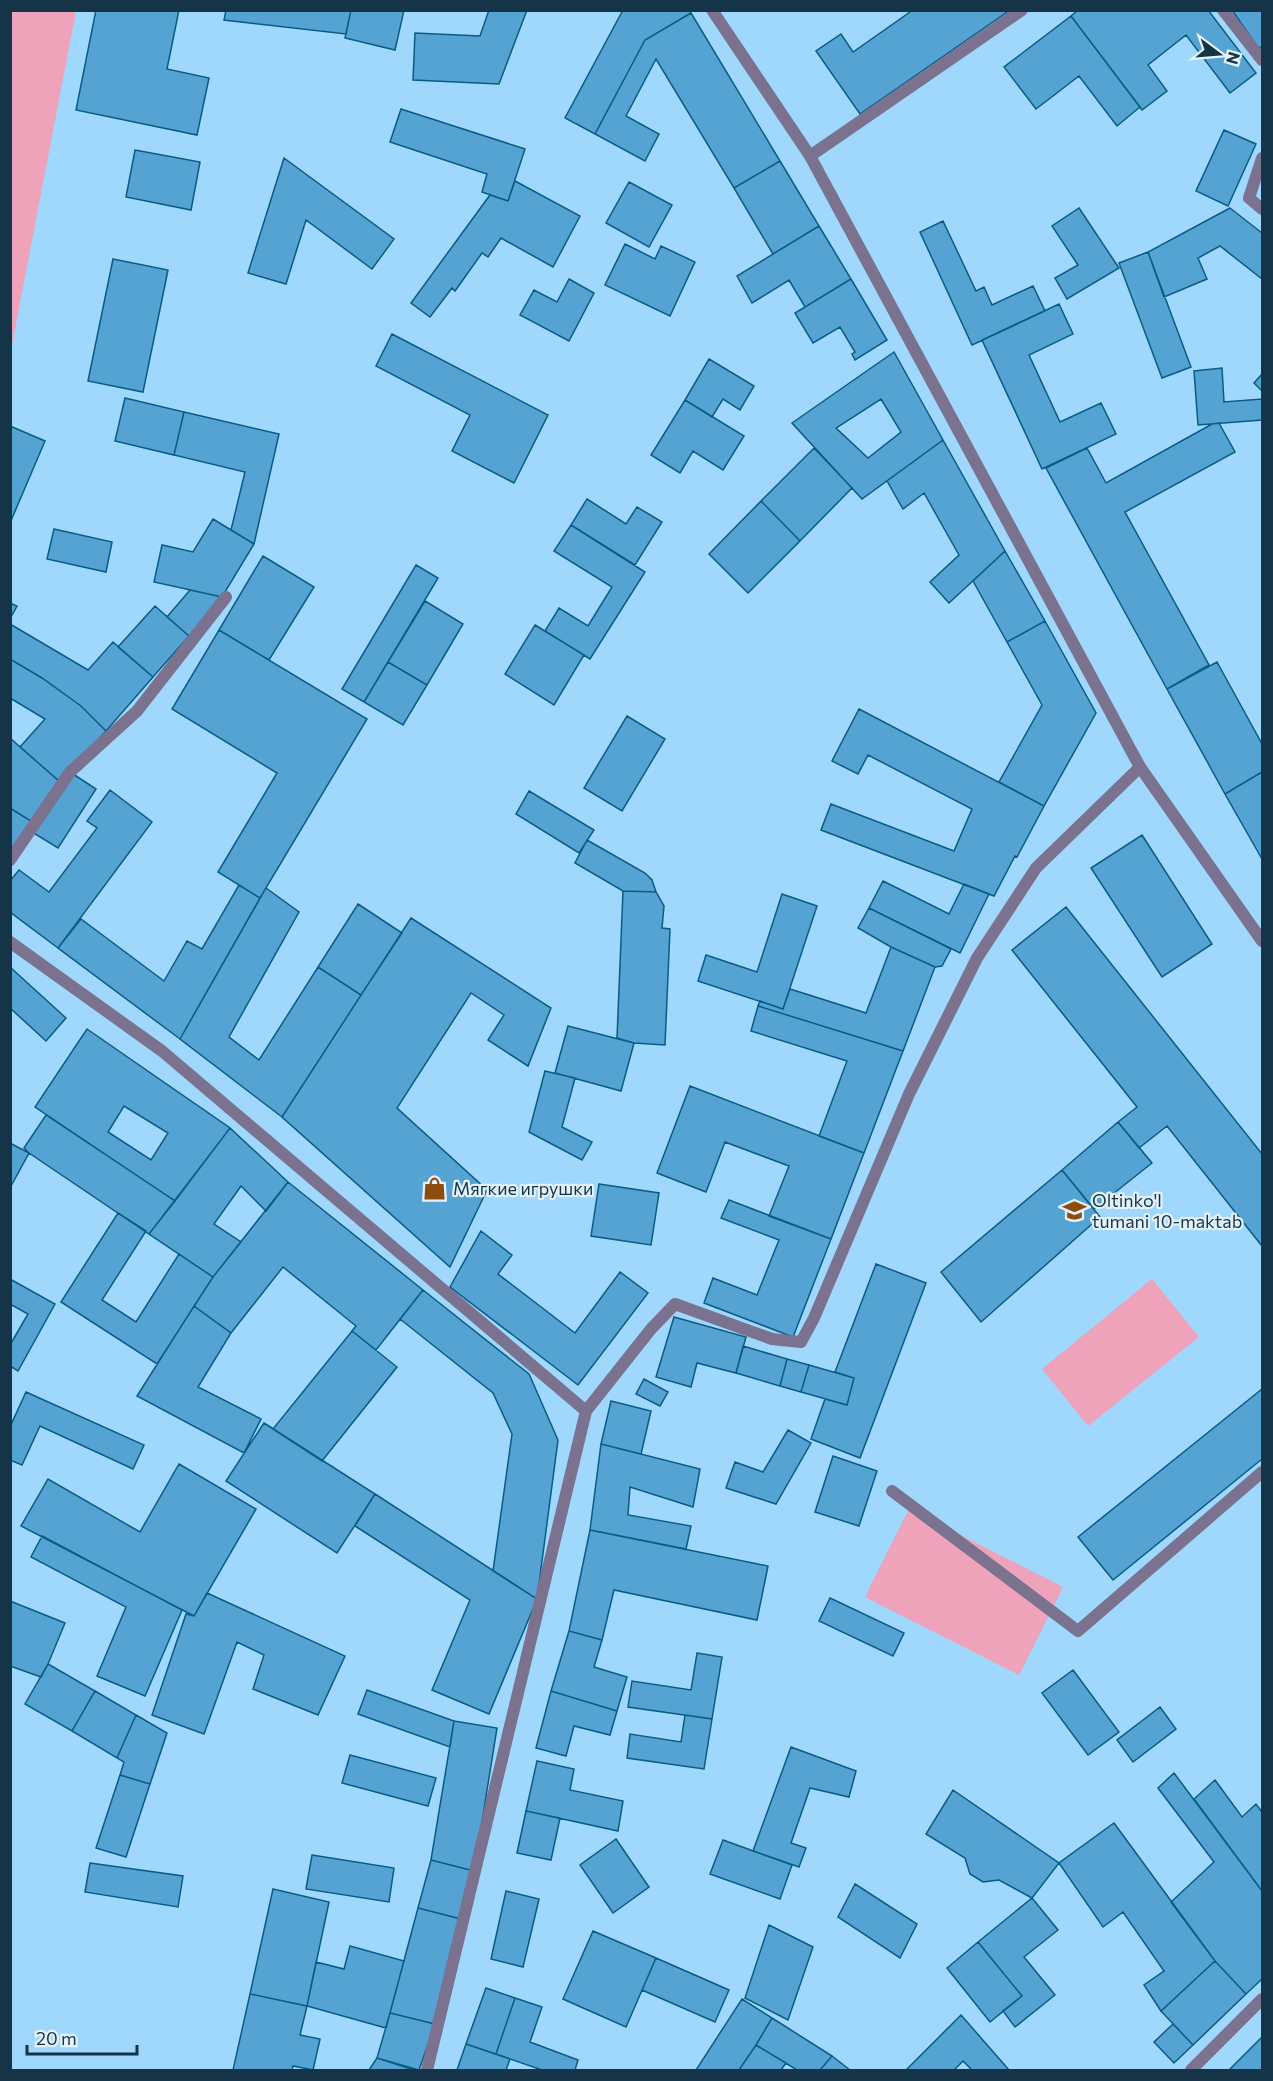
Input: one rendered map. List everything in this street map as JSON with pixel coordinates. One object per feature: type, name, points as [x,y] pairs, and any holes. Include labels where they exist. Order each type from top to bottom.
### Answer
[{"type":"street","points":[[712,10],[810,156],[1140,767],[1263,941]]},
{"type":"street","points":[[810,156],[1022,10]]},
{"type":"street","points":[[1223,10],[1263,60]]},
{"type":"street","points":[[1263,158],[1249,198],[1263,209]]},
{"type":"street","points":[[10,860],[70,772],[137,711],[226,597]]},
{"type":"street","points":[[427,2070],[586,1411],[651,1329],[675,1304],[772,1339],[801,1342],[814,1318],[909,1094],[977,958],[1036,868],[1140,767]]},
{"type":"street","points":[[10,942],[162,1051],[586,1411]]},
{"type":"street","points":[[892,1491],[1078,1631],[1263,1472]]},
{"type":"street","points":[[1190,2070],[1263,1999]]},
{"type":"shaded area","points":[[10,11],[76,11],[11,350]]},
{"type":"shaded area","points":[[1152,1279],[1199,1337],[1088,1426],[1042,1369]]},
{"type":"shaded area","points":[[909,1509],[1063,1587],[1019,1675],[865,1597]]},
{"type":"building","points":[[96,10],[179,10],[167,69],[209,78],[197,135],[76,110]]},
{"type":"building","points":[[226,10],[351,10],[346,34],[224,20]]},
{"type":"building","points":[[351,10],[404,10],[395,50],[345,38]]},
{"type":"building","points":[[489,10],[527,10],[499,84],[413,80],[415,33],[480,36]]},
{"type":"building","points":[[623,10],[690,10],[691,13],[645,40],[595,134],[565,118]]},
{"type":"building","points":[[913,10],[1010,10],[860,114],[816,51],[841,34],[853,52]]},
{"type":"building","points":[[1078,10],[1208,10],[1256,73],[1230,93],[1186,35],[1148,65],[1167,91],[1142,110],[1071,16]]},
{"type":"building","points":[[1232,10],[1262,10],[1262,46],[1259,49]]},
{"type":"building","points":[[691,13],[780,161],[734,188],[656,59],[626,116],[659,134],[645,161],[595,134],[645,40]]},
{"type":"building","points":[[1071,16],[1140,107],[1117,126],[1079,76],[1036,109],[1004,67]]},
{"type":"building","points":[[401,109],[525,149],[508,201],[482,192],[487,174],[390,142]]},
{"type":"building","points":[[1224,130],[1256,144],[1228,206],[1196,191]]},
{"type":"building","points":[[135,150],[200,162],[191,210],[126,197]]},
{"type":"building","points":[[284,158],[394,239],[372,269],[306,220],[286,284],[248,273]]},
{"type":"building","points":[[780,161],[819,226],[773,254],[734,188]]},
{"type":"building","points":[[515,181],[580,216],[553,267],[501,238],[488,257],[482,253],[455,291],[452,288],[430,317],[411,303],[490,195],[508,201]]},
{"type":"building","points":[[629,182],[672,205],[649,247],[606,223]]},
{"type":"building","points":[[1079,208],[1119,268],[1067,299],[1055,278],[1078,265],[1052,226]]},
{"type":"building","points":[[1230,208],[1262,233],[1262,279],[1220,246],[1198,258],[1207,279],[1164,297],[1148,252]]},
{"type":"building","points":[[943,221],[976,291],[984,287],[992,305],[1033,286],[1045,311],[972,345],[920,232]]},
{"type":"building","points":[[819,226],[851,279],[805,307],[789,280],[752,303],[737,276]]},
{"type":"building","points":[[625,244],[655,259],[661,246],[695,262],[670,316],[605,285]]},
{"type":"building","points":[[1148,252],[1191,367],[1162,378],[1119,263]]},
{"type":"building","points":[[113,259],[168,270],[143,392],[88,381]]},
{"type":"building","points":[[569,279],[594,293],[569,341],[520,315],[534,290],[557,302]]},
{"type":"building","points":[[851,279],[887,340],[855,360],[852,354],[855,352],[840,327],[813,343],[795,313]]},
{"type":"building","points":[[1059,304],[1073,334],[1029,355],[1060,422],[1101,403],[1116,434],[1042,469],[982,340]]},
{"type":"building","points":[[392,334],[548,415],[514,483],[452,451],[470,415],[376,366]]},
{"type":"building","points":[[894,352],[943,440],[862,499],[792,423]],"holes":[[[881,399],[901,432],[868,458],[836,428]]]},
{"type":"building","points":[[709,359],[754,386],[740,410],[723,399],[712,417],[685,400]]},
{"type":"building","points":[[1222,368],[1224,402],[1262,399],[1262,420],[1198,425],[1194,371]]},
{"type":"building","points":[[1262,374],[1262,391],[1254,383]]},
{"type":"building","points":[[125,398],[184,412],[174,455],[115,441]]},
{"type":"building","points":[[685,400],[744,436],[723,470],[693,451],[680,473],[651,455]]},
{"type":"building","points":[[184,412],[279,434],[254,544],[231,530],[245,472],[174,455]]},
{"type":"building","points":[[1219,423],[1235,452],[1125,512],[1209,665],[1167,689],[1046,468],[1087,448],[1106,483],[1212,424]]},
{"type":"building","points":[[10,426],[45,441],[10,523]]},
{"type":"building","points":[[943,440],[1005,551],[949,603],[930,582],[959,555],[924,493],[903,509],[887,481]]},
{"type":"building","points":[[814,448],[852,488],[800,541],[761,501]]},
{"type":"building","points":[[587,499],[626,524],[637,507],[662,522],[635,565],[571,525]]},
{"type":"building","points":[[761,501],[800,541],[748,593],[709,554]]},
{"type":"building","points":[[213,519],[254,544],[222,597],[154,582],[162,545],[193,552]]},
{"type":"building","points":[[571,525],[645,572],[590,659],[545,631],[559,608],[588,626],[612,587],[554,551]]},
{"type":"building","points":[[54,529],[112,542],[106,572],[47,559]]},
{"type":"building","points":[[1005,551],[1045,621],[1007,642],[973,581]]},
{"type":"building","points":[[263,556],[314,587],[269,660],[219,630]]},
{"type":"building","points":[[416,565],[438,578],[364,702],[342,689]]},
{"type":"building","points":[[190,590],[222,597],[189,636],[167,617]]},
{"type":"building","points":[[425,601],[463,624],[427,685],[388,662]]},
{"type":"building","points":[[10,603],[17,606],[10,619]]},
{"type":"building","points":[[155,606],[189,636],[153,677],[118,647]]},
{"type":"building","points":[[1045,621],[1096,713],[1044,806],[999,782],[1042,705],[1007,642]]},
{"type":"building","points":[[10,624],[88,670],[113,642],[153,677],[106,731],[81,706],[42,678],[10,659]]},
{"type":"building","points":[[535,625],[584,655],[554,705],[505,674]]},
{"type":"building","points":[[219,630],[367,719],[260,898],[218,872],[277,773],[172,709]]},
{"type":"building","points":[[10,659],[42,678],[81,706],[106,731],[60,782],[20,747],[45,719],[10,698]]},
{"type":"building","points":[[388,662],[427,685],[403,725],[364,702]]},
{"type":"building","points":[[1217,662],[1262,744],[1262,772],[1225,794],[1167,689]]},
{"type":"building","points":[[859,709],[1044,806],[994,896],[821,830],[831,804],[954,851],[972,809],[868,755],[858,774],[832,761]]},
{"type":"building","points":[[627,716],[665,739],[622,811],[584,788]]},
{"type":"building","points":[[10,738],[60,782],[34,823],[10,808]]},
{"type":"building","points":[[70,772],[96,789],[58,848],[32,832]]},
{"type":"building","points":[[1262,772],[1262,859],[1225,794]]},
{"type":"building","points":[[110,790],[152,822],[58,948],[10,912],[10,881],[19,870],[49,892],[97,828],[87,821]]},
{"type":"building","points":[[529,791],[594,830],[579,853],[516,814]]},
{"type":"building","points":[[10,808],[34,823],[10,856]]},
{"type":"building","points":[[1142,835],[1212,944],[1162,977],[1091,868]]},
{"type":"building","points":[[587,840],[645,873],[652,880],[656,892],[623,891],[575,863]]},
{"type":"building","points":[[883,881],[949,914],[964,884],[989,894],[960,953],[869,908]]},
{"type":"building","points":[[239,885],[260,898],[180,1039],[58,948],[81,919],[164,981],[187,941],[202,949]]},
{"type":"building","points":[[266,888],[299,912],[229,1037],[259,1060],[318,967],[361,995],[282,1117],[180,1039]]},
{"type":"building","points":[[623,891],[656,892],[664,906],[662,928],[670,929],[665,1045],[634,1043],[617,1038]]},
{"type":"building","points":[[782,894],[817,906],[783,1009],[698,981],[706,955],[757,972]]},
{"type":"building","points":[[358,904],[402,933],[361,995],[318,967]]},
{"type":"building","points":[[1066,907],[1262,1154],[1262,1246],[1167,1126],[1139,1148],[1118,1122],[1137,1107],[1012,950]]},
{"type":"building","points":[[869,908],[951,949],[942,966],[935,967],[891,947],[858,928]]},
{"type":"building","points":[[411,918],[551,1008],[528,1066],[488,1040],[504,1015],[471,993],[397,1108],[487,1190],[450,1267],[282,1117]]},
{"type":"building","points":[[891,947],[935,967],[903,1051],[758,1006],[760,1001],[783,1009],[790,989],[866,1013]]},
{"type":"building","points":[[10,967],[66,1018],[46,1041],[10,1008]]},
{"type":"building","points":[[758,1006],[903,1051],[864,1153],[819,1136],[847,1061],[751,1031]]},
{"type":"building","points":[[568,1026],[634,1043],[621,1091],[555,1073]]},
{"type":"building","points":[[87,1029],[230,1128],[175,1201],[35,1107]],"holes":[[[124,1106],[168,1133],[151,1160],[108,1132]]]},
{"type":"building","points":[[545,1071],[575,1078],[562,1127],[592,1142],[582,1160],[529,1132]]},
{"type":"building","points":[[690,1086],[864,1153],[831,1239],[769,1216],[789,1166],[725,1142],[706,1192],[657,1173]]},
{"type":"building","points":[[46,1115],[175,1201],[149,1234],[24,1148]]},
{"type":"building","points":[[1118,1122],[1152,1163],[1094,1209],[1062,1170]]},
{"type":"building","points":[[230,1128],[288,1182],[266,1211],[241,1186],[214,1224],[241,1242],[213,1277],[149,1234]]},
{"type":"building","points":[[10,1143],[29,1153],[10,1188]]},
{"type":"building","points":[[1062,1170],[1100,1217],[981,1322],[941,1272]]},
{"type":"building","points":[[288,1182],[423,1290],[376,1350],[352,1331],[356,1326],[283,1267],[231,1333],[194,1306],[213,1277]]},
{"type":"building","points":[[599,1184],[659,1193],[651,1245],[591,1236]]},
{"type":"building","points":[[729,1200],[831,1239],[793,1337],[704,1303],[713,1278],[757,1295],[779,1240],[721,1218]]},
{"type":"building","points":[[118,1213],[146,1231],[102,1300],[136,1322],[179,1254],[213,1277],[157,1364],[61,1302]]},
{"type":"building","points":[[481,1231],[512,1255],[498,1274],[575,1333],[620,1272],[648,1293],[578,1385],[450,1287]]},
{"type":"building","points":[[876,1264],[926,1283],[860,1458],[811,1439],[825,1399],[847,1405],[854,1378],[835,1372]]},
{"type":"building","points":[[10,1279],[55,1304],[18,1371],[10,1366],[10,1345],[28,1314],[10,1304]]},
{"type":"building","points":[[423,1290],[529,1374],[558,1440],[537,1599],[493,1571],[512,1434],[493,1393],[400,1319]]},
{"type":"building","points":[[194,1306],[231,1333],[198,1387],[261,1419],[244,1453],[137,1396]]},
{"type":"building","points":[[674,1317],[746,1337],[736,1373],[697,1363],[691,1387],[656,1377]]},
{"type":"building","points":[[352,1331],[397,1367],[322,1461],[273,1429]]},
{"type":"building","points":[[743,1346],[787,1359],[780,1386],[736,1373]]},
{"type":"building","points":[[787,1359],[809,1365],[801,1392],[780,1386]]},
{"type":"building","points":[[809,1365],[854,1378],[847,1405],[801,1392]]},
{"type":"building","points":[[644,1379],[668,1392],[660,1406],[636,1394]]},
{"type":"building","points":[[1262,1389],[1262,1459],[1113,1580],[1078,1537]]},
{"type":"building","points":[[26,1392],[144,1445],[133,1469],[40,1426],[22,1465],[10,1460],[10,1427]]},
{"type":"building","points":[[611,1401],[651,1411],[641,1454],[601,1444]]},
{"type":"building","points":[[264,1423],[375,1494],[337,1553],[226,1481]]},
{"type":"building","points":[[788,1430],[811,1443],[776,1504],[726,1488],[735,1462],[763,1472]]},
{"type":"building","points":[[601,1444],[700,1469],[693,1507],[630,1487],[628,1515],[691,1526],[686,1549],[590,1530]]},
{"type":"building","points":[[833,1456],[877,1471],[859,1526],[815,1512]]},
{"type":"building","points":[[179,1464],[256,1509],[194,1616],[21,1526],[48,1479],[140,1532]]},
{"type":"building","points":[[375,1494],[537,1599],[489,1714],[432,1690],[470,1600],[355,1526]]},
{"type":"building","points":[[590,1530],[768,1566],[757,1620],[614,1590],[602,1640],[569,1631]]},
{"type":"building","points":[[42,1536],[182,1610],[145,1696],[97,1676],[126,1607],[31,1557]]},
{"type":"building","points":[[207,1593],[345,1656],[318,1715],[253,1689],[264,1655],[237,1642],[204,1734],[152,1715],[186,1614],[194,1616]]},
{"type":"building","points":[[830,1598],[904,1633],[893,1656],[819,1621]]},
{"type":"building","points":[[10,1601],[65,1623],[41,1677],[10,1666]]},
{"type":"building","points":[[569,1631],[602,1640],[594,1667],[627,1677],[617,1711],[551,1691]]},
{"type":"building","points":[[697,1653],[722,1657],[712,1719],[628,1707],[632,1681],[691,1690]]},
{"type":"building","points":[[48,1664],[95,1691],[72,1731],[25,1704]]},
{"type":"building","points":[[1073,1670],[1119,1732],[1088,1755],[1042,1693]]},
{"type":"building","points":[[367,1690],[454,1721],[450,1747],[358,1714]]},
{"type":"building","points":[[95,1691],[136,1715],[117,1758],[72,1731]]},
{"type":"building","points":[[551,1691],[617,1711],[610,1735],[574,1726],[566,1756],[536,1748]]},
{"type":"building","points":[[1160,1707],[1176,1729],[1133,1762],[1117,1740]]},
{"type":"building","points":[[136,1715],[167,1733],[150,1784],[120,1775],[124,1762],[117,1758]]},
{"type":"building","points":[[685,1715],[712,1719],[704,1769],[627,1758],[630,1734],[681,1742]]},
{"type":"building","points":[[454,1721],[497,1728],[474,1871],[431,1860]]},
{"type":"building","points":[[791,1747],[856,1771],[849,1797],[810,1788],[791,1843],[806,1848],[799,1867],[753,1851]]},
{"type":"building","points":[[350,1755],[436,1778],[428,1806],[342,1783]]},
{"type":"building","points":[[537,1761],[574,1769],[570,1790],[623,1801],[618,1831],[526,1811]]},
{"type":"building","points":[[1174,1773],[1262,1891],[1262,1979],[1246,1994],[1215,1961],[1171,1902],[1214,1862],[1158,1788]]},
{"type":"building","points":[[120,1775],[150,1784],[126,1857],[96,1848]]},
{"type":"building","points":[[1215,1780],[1242,1817],[1256,1804],[1262,1812],[1262,1891],[1194,1799]]},
{"type":"building","points":[[953,1790],[1059,1863],[1032,1898],[999,1880],[983,1882],[970,1874],[965,1858],[926,1834]]},
{"type":"building","points":[[526,1811],[560,1818],[551,1860],[517,1853]]},
{"type":"building","points":[[1114,1823],[1215,1961],[1161,2011],[1144,1985],[1164,1971],[1123,1912],[1103,1927],[1059,1863]]},
{"type":"building","points":[[616,1839],[649,1887],[613,1913],[580,1865]]},
{"type":"building","points":[[723,1840],[792,1865],[780,1899],[710,1874]]},
{"type":"building","points":[[312,1855],[394,1868],[389,1902],[306,1889]]},
{"type":"building","points":[[431,1860],[474,1871],[461,1919],[418,1908]]},
{"type":"building","points":[[90,1863],[183,1876],[178,1907],[85,1892]]},
{"type":"building","points":[[855,1884],[917,1924],[900,1958],[838,1917]]},
{"type":"building","points":[[273,1889],[329,1902],[307,2006],[250,1994]]},
{"type":"building","points":[[506,1891],[539,1899],[523,1967],[491,1959]]},
{"type":"building","points":[[1032,1898],[1058,1930],[1024,1957],[1055,1995],[1015,2027],[1003,2011],[1022,1996],[978,1942]]},
{"type":"building","points":[[418,1908],[461,1919],[435,2024],[390,2013]]},
{"type":"building","points":[[769,1925],[813,1947],[788,2020],[745,1998]]},
{"type":"building","points":[[593,1931],[656,1958],[626,2027],[563,1999]]},
{"type":"building","points":[[978,1942],[1022,1996],[990,2022],[947,1968]]},
{"type":"building","points":[[350,1946],[404,1961],[386,2028],[307,2006],[316,1962],[344,1969]]},
{"type":"building","points":[[656,1958],[729,1990],[715,2022],[642,1990]]},
{"type":"building","points":[[1215,1961],[1246,1994],[1193,2045],[1161,2011]]},
{"type":"building","points":[[486,1988],[515,1998],[496,2054],[466,2044]]},
{"type":"building","points":[[250,1994],[307,2006],[300,2035],[320,2039],[313,2070],[293,2066],[292,2070],[233,2070]]},
{"type":"building","points":[[515,1998],[542,2007],[530,2042],[578,2060],[575,2070],[542,2070],[496,2054]]},
{"type":"building","points":[[742,1999],[772,2018],[756,2045],[739,2070],[696,2070]]},
{"type":"building","points":[[390,2013],[435,2024],[419,2070],[377,2058]]},
{"type":"building","points":[[961,2015],[1009,2070],[972,2070],[963,2061],[954,2070],[906,2070]]},
{"type":"building","points":[[772,2018],[832,2056],[820,2070],[797,2070],[756,2045]]},
{"type":"building","points":[[1173,2024],[1193,2045],[1174,2063],[1154,2042]]},
{"type":"building","points":[[1262,2037],[1262,2070],[1229,2070]]},
{"type":"building","points":[[466,2044],[510,2059],[506,2070],[457,2070]]},
{"type":"building","points":[[756,2045],[786,2063],[781,2070],[739,2070]]},
{"type":"building","points":[[832,2056],[850,2070],[820,2070]]},
{"type":"building","points":[[377,2058],[414,2070],[369,2070]]},
{"type":"place","name":"Мягкие игрушки","points":[[435,1189]]},
{"type":"place","name":"Oltinko'l tumani 10-maktab","points":[[1074,1211]]}]
